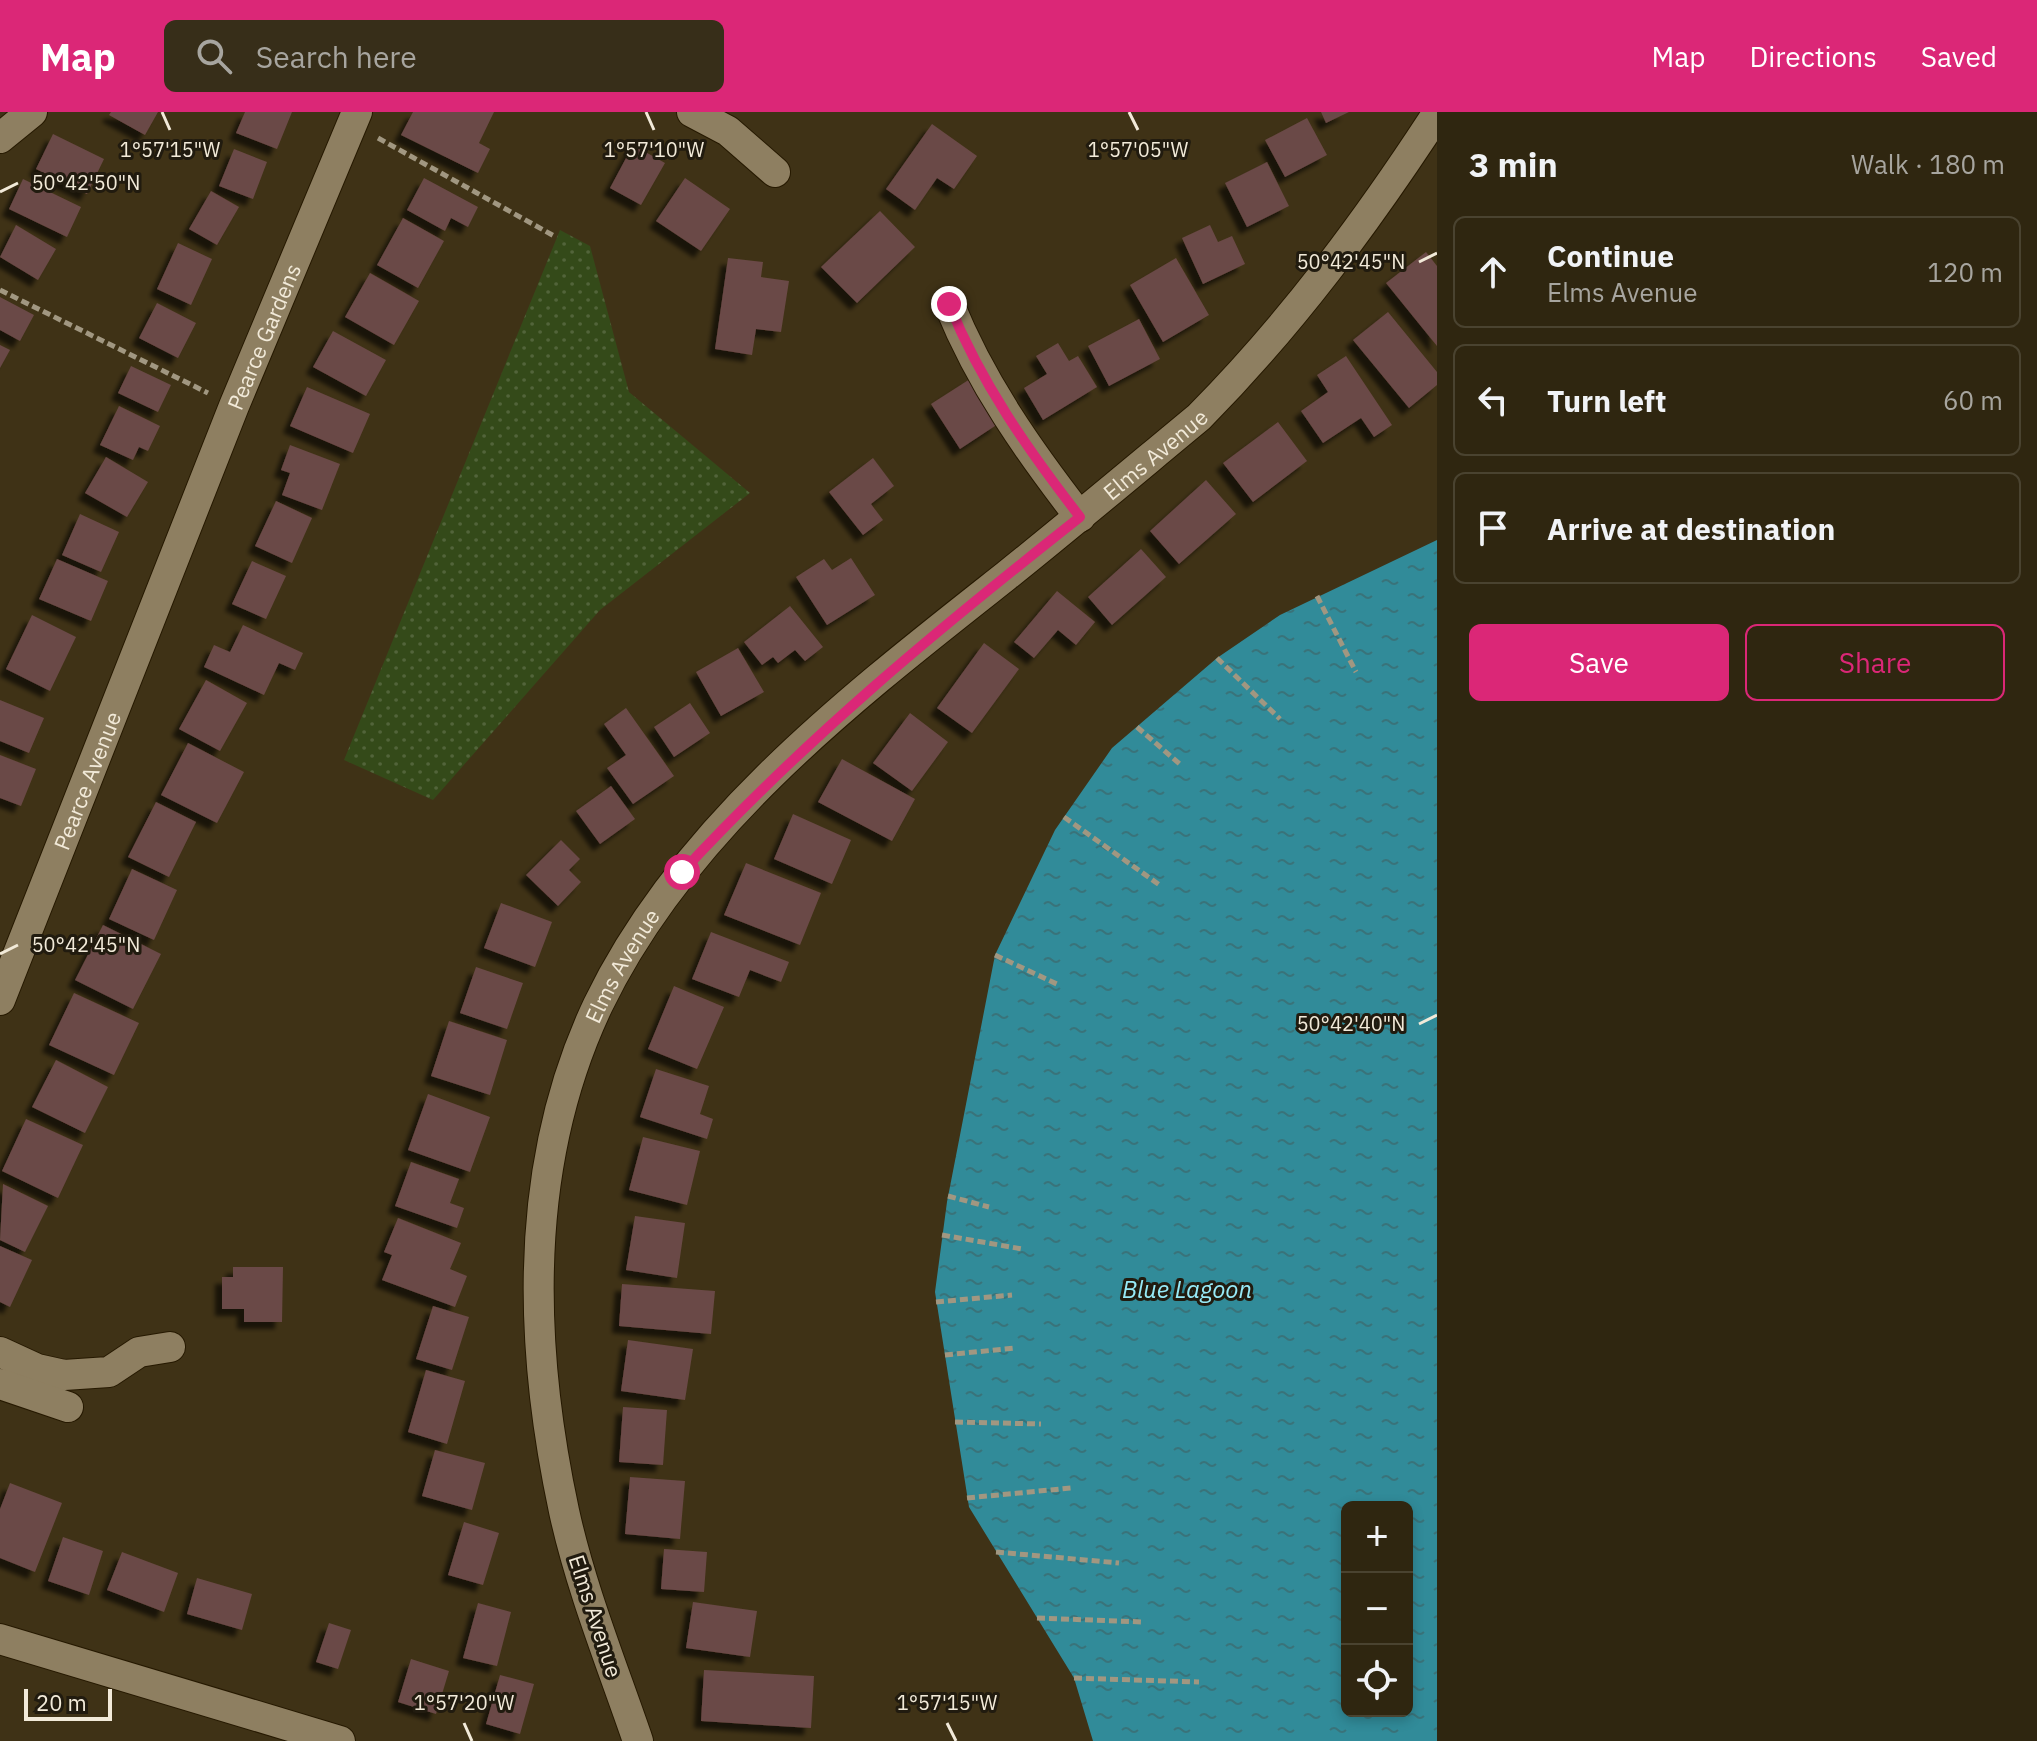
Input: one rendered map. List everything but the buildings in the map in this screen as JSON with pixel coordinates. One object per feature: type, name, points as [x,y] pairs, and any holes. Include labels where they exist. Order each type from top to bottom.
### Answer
[{"type":"street","points":[[0,138],[32,112]]},
{"type":"street","points":[[692,112],[728,131],[775,172]]},
{"type":"street","name":"Elms Avenue","points":[[638,1741],[585,1588],[564,1512],[542,1366],[536,1283],[552,1142],[597,1007],[633,941],[682,872],[751,797],[860,695],[1199,417],[1288,323],[1367,221],[1437,114]]},
{"type":"street","name":"Pearce Gardens","points":[[174,561],[234,406],[355,118]]},
{"type":"street","points":[[949,304],[987,386],[1033,457],[1080,517]]},
{"type":"street","name":"Pearce Avenue","points":[[0,1000],[174,561]]},
{"type":"street","points":[[8,1371],[64,1375],[109,1372],[139,1352],[170,1347]]},
{"type":"street","points":[[8,1371],[68,1407]]},
{"type":"street","points":[[0,1639],[340,1741]]},
{"type":"path","points":[[355,118],[556,237]]},
{"type":"path","points":[[0,290],[234,406]]},
{"type":"path","points":[[1317,596],[1356,672]]},
{"type":"path","points":[[1217,658],[1280,719]]},
{"type":"path","points":[[1137,727],[1182,766]]},
{"type":"path","points":[[1064,817],[1161,886]]},
{"type":"path","points":[[995,955],[1059,985]]},
{"type":"path","points":[[948,1196],[989,1207]]},
{"type":"path","points":[[942,1235],[1022,1249]]},
{"type":"path","points":[[936,1302],[1012,1295]]},
{"type":"path","points":[[945,1355],[1015,1348]]},
{"type":"path","points":[[955,1422],[1041,1424]]},
{"type":"path","points":[[967,1498],[1071,1488]]},
{"type":"path","points":[[996,1552],[1119,1563]]},
{"type":"path","points":[[1037,1618],[1143,1622]]},
{"type":"path","points":[[1074,1678],[1199,1682]]},
{"type":"green space","points":[[560,230],[590,246],[629,392],[750,493],[600,610],[433,800],[344,760]]},
{"type":"water","name":"Blue Lagoon","points":[[1437,540],[1437,1741],[1093,1741],[1074,1678],[969,1507],[935,1292],[947,1202],[995,955],[1055,830],[1112,748],[1217,658],[1280,615]]},
{"type":"route","points":[[682,872],[751,797],[870,686],[1080,517],[1033,457],[987,386],[949,304]]}]
